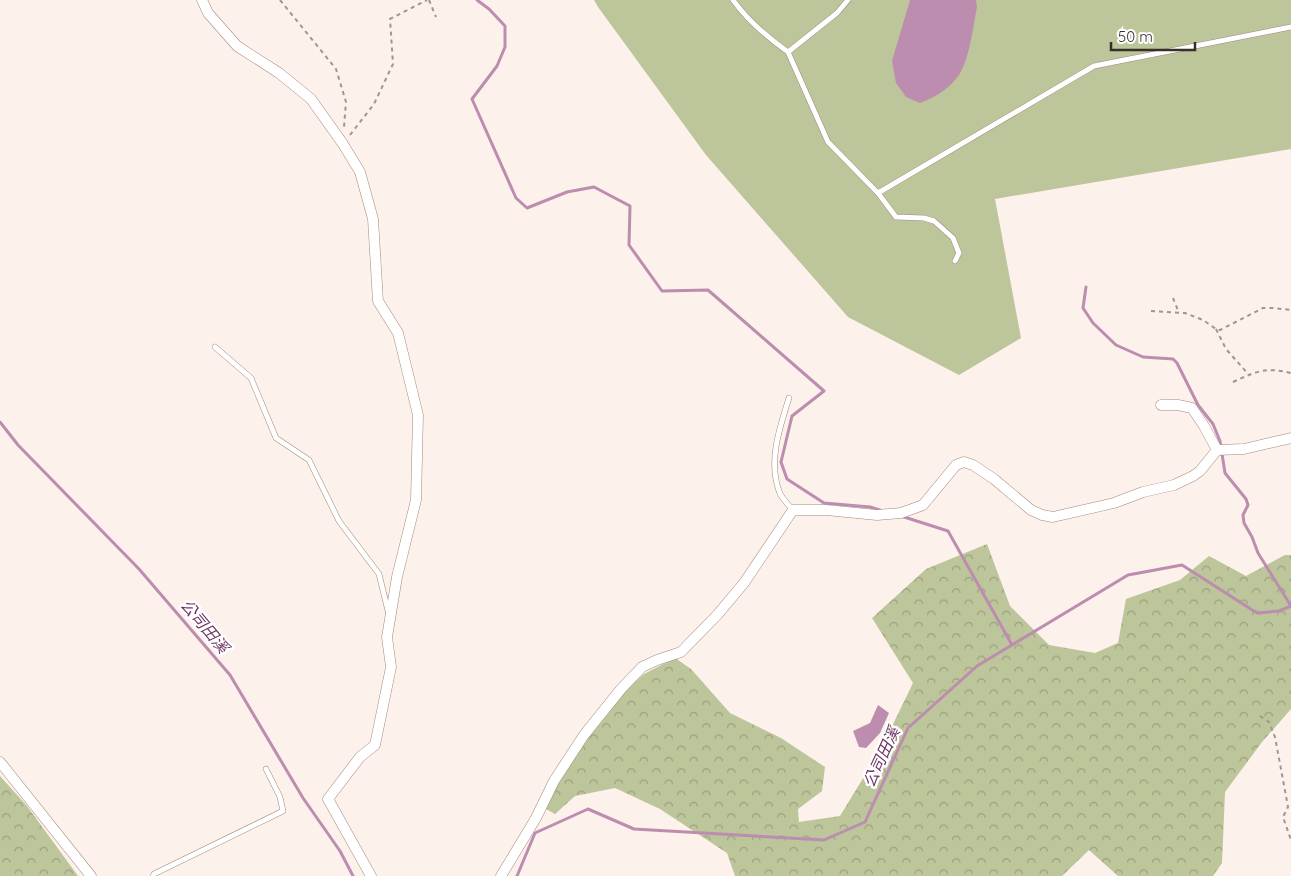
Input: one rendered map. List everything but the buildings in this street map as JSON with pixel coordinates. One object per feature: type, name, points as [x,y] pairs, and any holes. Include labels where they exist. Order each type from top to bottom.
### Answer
[{"type":"street","points":[[202,0],[208,13],[237,46],[279,73],[311,99],[360,172],[373,219],[378,300],[398,333],[418,415],[416,500],[397,577],[387,637],[390,666],[375,745],[360,757],[328,799],[371,876]]},
{"type":"street","points":[[1161,405],[1178,405],[1192,408],[1222,450]]},
{"type":"street","points":[[501,876],[536,818],[554,781],[584,734],[642,667],[681,652],[718,614],[744,583],[793,510],[826,510],[877,515],[901,513],[924,505],[956,465],[964,462],[973,465],[994,479],[1031,510],[1052,517],[1114,503],[1143,492],[1174,485],[1200,471],[1222,450],[1244,449],[1291,438]]},
{"type":"street","points":[[0,762],[90,876]]},
{"type":"lane","points":[[733,0],[752,23],[788,52],[828,142],[878,193],[896,218],[924,218],[934,221],[954,238],[959,253],[955,261]]},
{"type":"lane","points":[[788,52],[837,13],[848,0]]},
{"type":"lane","points":[[878,193],[1094,66],[1291,27]]},
{"type":"lane","points":[[215,347],[251,378],[276,438],[309,460],[339,521],[379,574],[390,619]]},
{"type":"lane","points":[[789,398],[778,434],[774,470],[779,493],[793,510]]},
{"type":"lane","points":[[153,876],[283,811],[280,797],[266,769]]},
{"type":"path","points":[[280,0],[336,69],[346,102],[342,144]]},
{"type":"path","points":[[342,144],[374,104],[393,64],[390,19],[428,0],[436,17]]},
{"type":"path","points":[[1173,298],[1179,313]]},
{"type":"path","points":[[1216,329],[1220,330],[1263,308],[1291,310]]},
{"type":"path","points":[[1151,311],[1185,313],[1202,320],[1216,329],[1226,349],[1249,375]]},
{"type":"path","points":[[1234,382],[1262,370],[1276,369],[1291,373]]},
{"type":"path","points":[[1260,716],[1269,722],[1275,737],[1288,807],[1283,817],[1291,840]]},
{"type":"green space","points":[[594,0],[1291,0],[1291,149],[995,199],[1021,338],[959,375],[848,317],[706,155]]},
{"type":"green space","points":[[987,544],[1010,606],[1049,645],[1095,653],[1118,643],[1126,599],[1180,580],[1209,556],[1246,576],[1285,555],[1291,555],[1291,709],[1262,742],[1225,792],[1222,863],[1213,876],[1118,876],[1089,850],[1062,876],[735,876],[727,853],[660,809],[615,788],[575,796],[555,814],[546,809],[556,781],[611,704],[644,674],[675,658],[691,669],[730,713],[781,738],[825,767],[822,791],[798,809],[799,822],[840,816],[881,749],[913,683],[872,618],[926,569]]},
{"type":"green space","points":[[0,776],[27,806],[78,876],[0,876]]},
{"type":"shaded area","points":[[910,0],[976,0],[977,7],[970,46],[960,74],[943,91],[920,103],[906,97],[896,83],[892,61]]},
{"type":"shaded area","points":[[878,705],[889,713],[880,733],[866,748],[859,747],[853,731],[870,723]]},
{"type":"waterway","points":[[477,0],[489,9],[505,26],[505,47],[497,66],[472,99],[516,198],[527,208],[567,192],[594,187],[630,206],[629,245],[662,291],[708,290],[824,391],[792,416],[781,462],[787,479],[824,503],[870,507],[883,511]]},
{"type":"waterway","points":[[1086,287],[1083,308],[1093,323],[1116,345],[1143,357],[1173,359],[1177,363],[1198,405],[1213,424],[1220,441],[1225,473],[1246,499],[1248,505],[1243,515],[1244,523],[1258,553],[1291,606]]},
{"type":"waterway","name":"公司田溪","points":[[0,422],[18,445],[139,569],[230,675],[303,798],[340,851],[353,876]]},
{"type":"waterway","points":[[901,516],[948,531],[1012,645]]},
{"type":"waterway","name":"公司田溪","points":[[517,876],[535,833],[588,809],[634,829],[824,840],[865,822],[908,728],[977,666],[1128,575],[1182,565],[1257,613],[1279,611],[1291,606]]}]
